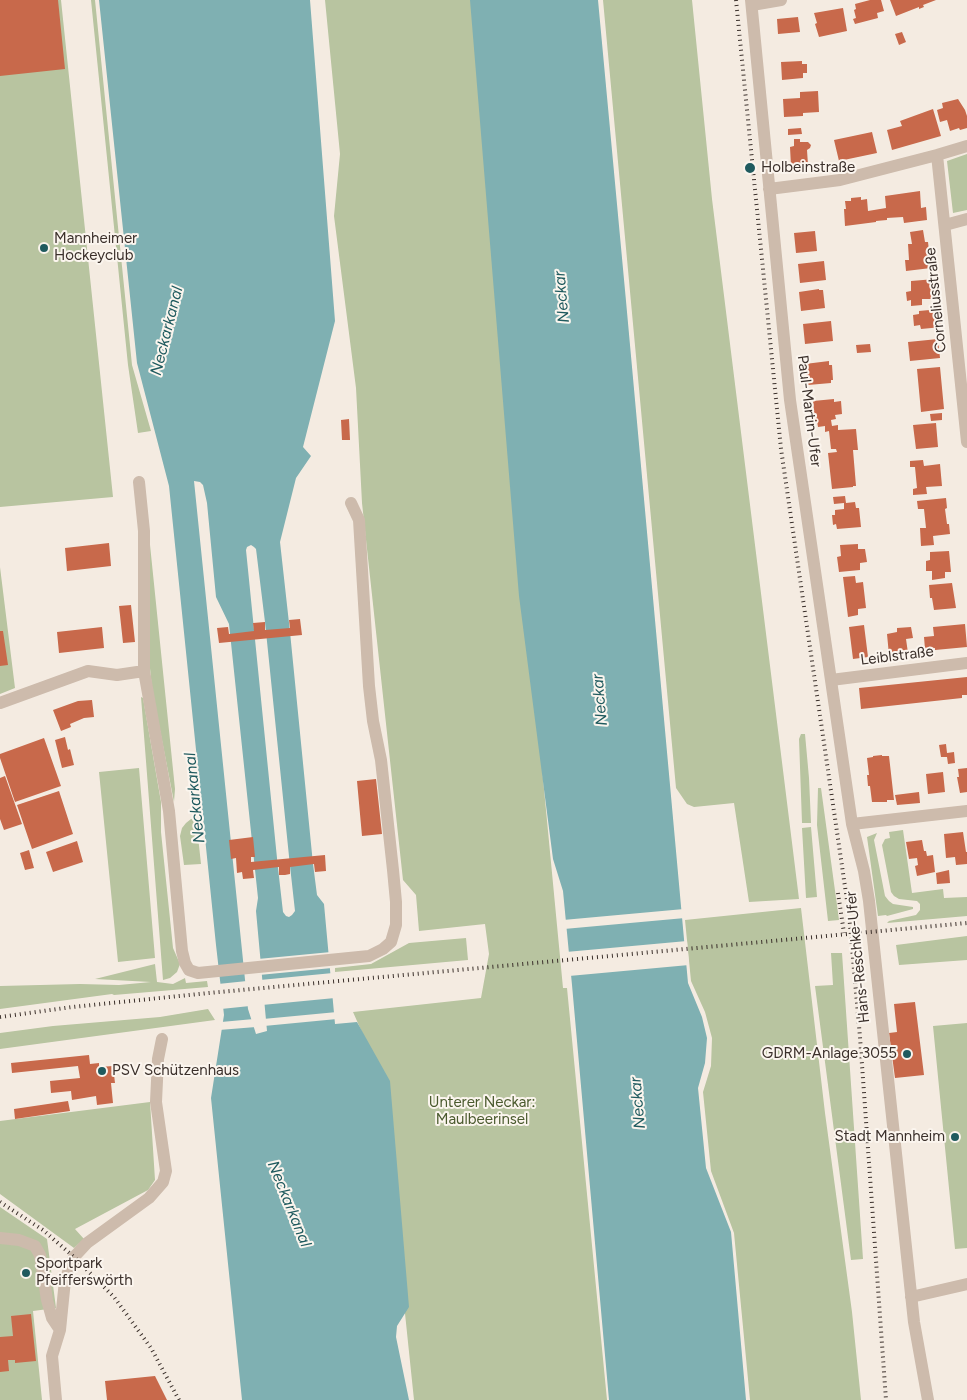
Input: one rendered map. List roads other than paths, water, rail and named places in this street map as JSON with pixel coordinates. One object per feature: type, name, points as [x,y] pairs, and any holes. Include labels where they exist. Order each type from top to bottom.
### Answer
[{"type":"street","points":[[751,3],[781,0]]},
{"type":"street","name":"Paul-Martin-Ufer","points":[[751,3],[790,400],[852,824]]},
{"type":"street","points":[[769,189],[840,180],[937,156],[967,146]]},
{"type":"street","name":"Corneliusstraße","points":[[937,156],[963,364],[967,442]]},
{"type":"street","points":[[945,225],[967,219]]},
{"type":"street","points":[[139,482],[144,531],[144,671],[169,811],[182,951],[189,970],[198,973],[368,956],[383,949],[390,942],[396,925],[394,886],[381,760],[373,721],[369,686],[359,520],[351,504]]},
{"type":"street","name":"Leiblstraße","points":[[830,680],[967,663]]},
{"type":"street","points":[[0,702],[88,671],[117,675],[144,671]]},
{"type":"street","points":[[852,824],[967,811]]},
{"type":"street","name":"Hans-Reschke-Ufer","points":[[852,824],[864,871],[868,901],[914,1322],[928,1400]]},
{"type":"street","points":[[56,1400],[52,1356],[60,1330],[65,1280],[74,1256],[87,1243],[149,1198],[163,1182],[166,1171],[156,1102],[158,1060],[162,1039]]},
{"type":"street","points":[[0,1238],[19,1240],[35,1246],[40,1255],[49,1309],[52,1318],[60,1330]]},
{"type":"street","points":[[911,1297],[967,1284]]},
{"type":"water","name":"Neckarkanal","points":[[99,0],[310,0],[335,321],[303,447],[311,456],[296,478],[280,542],[313,864],[317,895],[324,904],[335,1024],[357,1022],[390,1081],[409,1307],[397,1326],[396,1337],[409,1400],[242,1400],[211,1098],[224,1015],[169,486],[137,363]],"holes":[[[194,481],[200,482],[203,485],[207,503],[216,597],[229,624],[258,898],[256,911],[267,1031],[256,1034],[248,1009]],[[251,545],[256,549],[265,622],[295,911],[289,917],[283,912],[278,868],[246,550]]]},
{"type":"water","name":"Neckar","points":[[470,0],[598,0],[688,983],[702,1017],[707,1038],[705,1063],[698,1088],[706,1168],[731,1232],[746,1400],[609,1400],[563,891],[553,859],[519,596]]},
{"type":"railway","points":[[736,0],[781,449],[849,914],[860,1037],[886,1400]]},
{"type":"railway","points":[[838,893],[844,933]]},
{"type":"railway","points":[[0,1017],[72,1007],[209,993],[967,923]]},
{"type":"railway","points":[[0,1202],[43,1230],[74,1257],[114,1297],[151,1348],[179,1400]]},
{"type":"place","name":"Holbeinstraße","points":[[750,168]]},
{"type":"place","name":"Mannheimer Hockeyclub","points":[[44,248]]},
{"type":"place","name":"GDRM-Anlage 3055","points":[[907,1054]]},
{"type":"place","name":"PSV Schützenhaus","points":[[102,1071]]},
{"type":"place","name":"Stadt Mannheim","points":[[955,1137]]},
{"type":"place","name":"Sportpark Pfeifferswörth","points":[[26,1273]]},
{"type":"park label","name":"Unterer Neckar: Maulbeerinsel","points":[[482,1112]]}]
